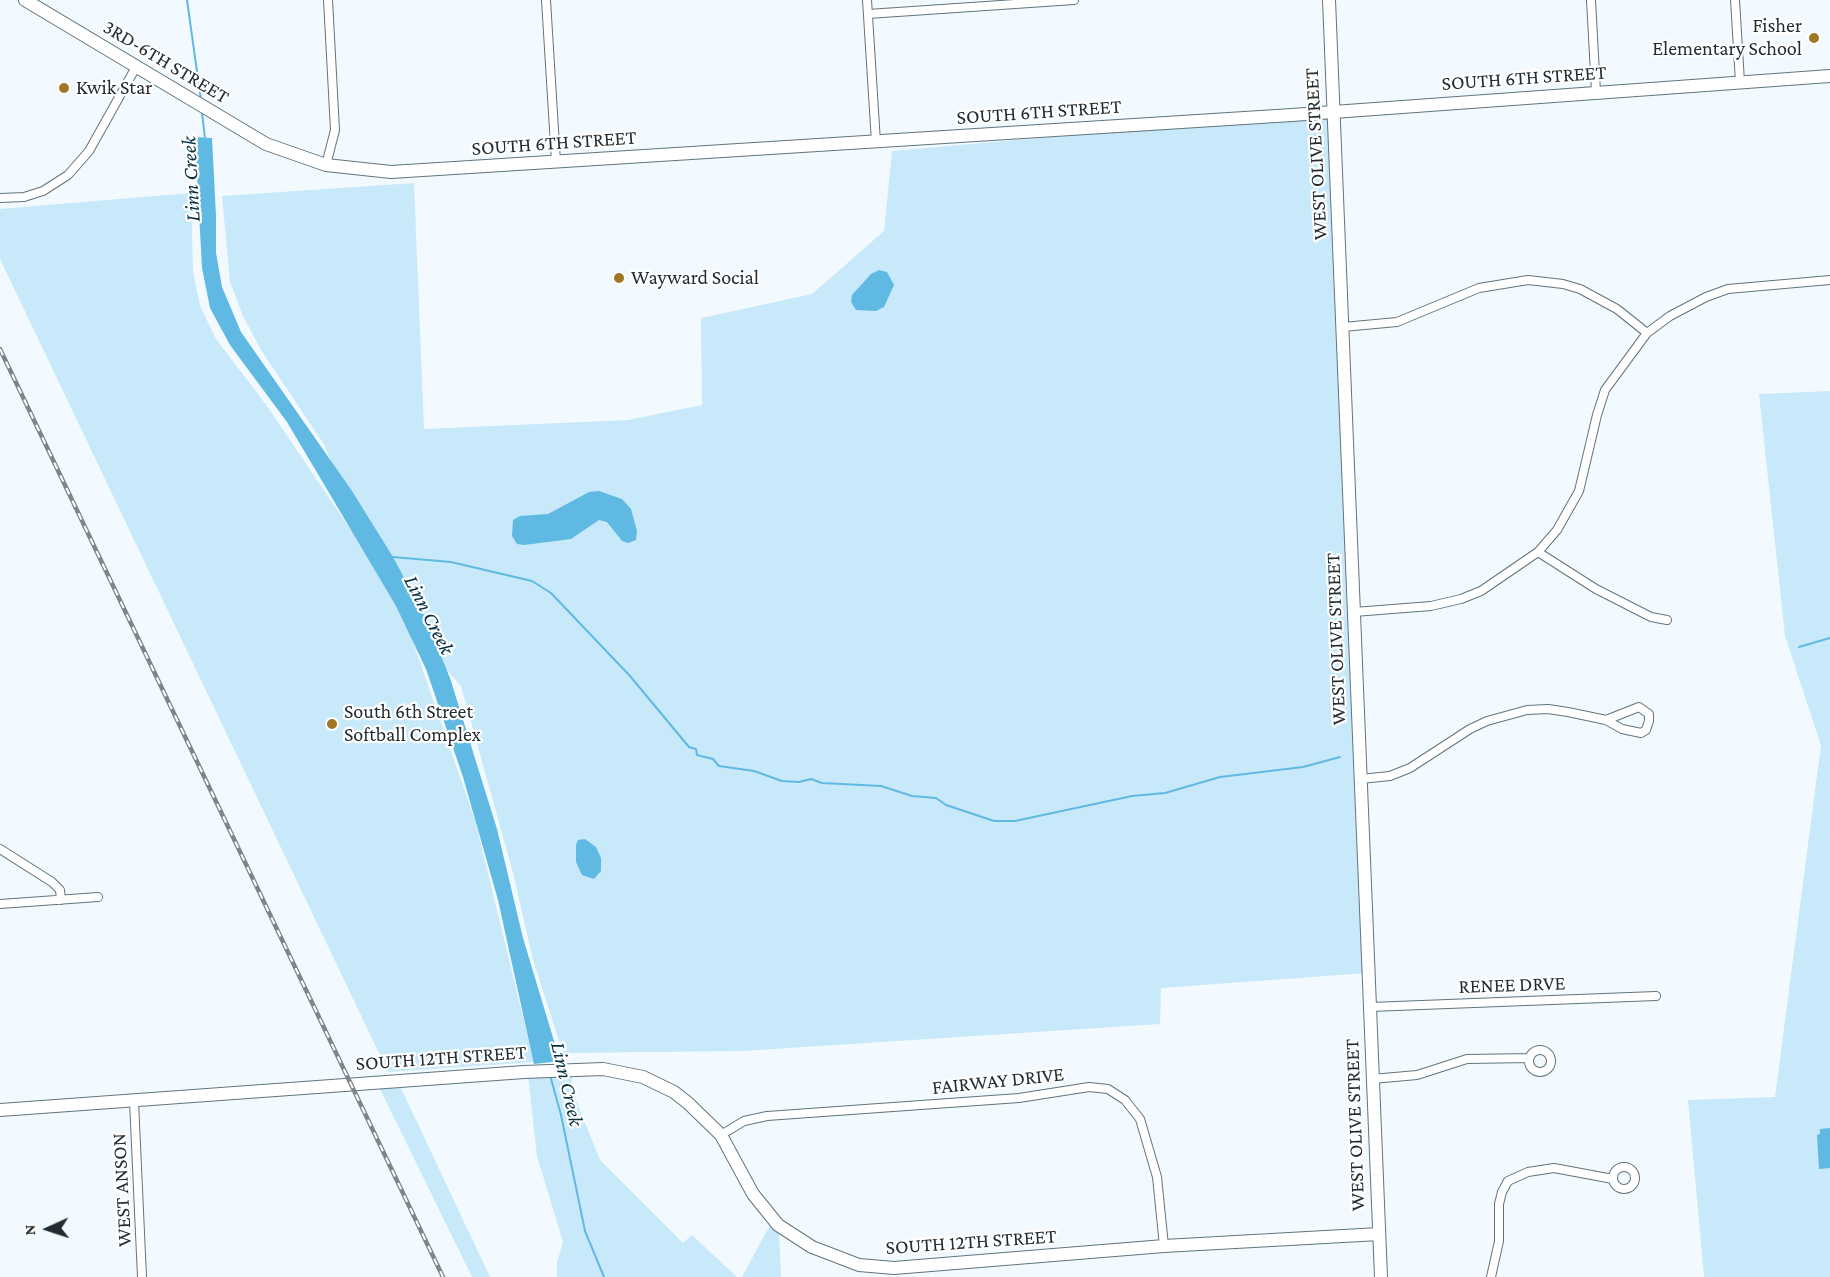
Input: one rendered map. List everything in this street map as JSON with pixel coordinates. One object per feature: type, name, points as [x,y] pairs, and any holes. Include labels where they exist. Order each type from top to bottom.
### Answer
[{"type":"street","name":"3RD-6TH STREET","points":[[25,0],[256,139]]},
{"type":"street","points":[[326,165],[335,130],[328,0]]},
{"type":"street","points":[[546,0],[556,162]]},
{"type":"street","points":[[867,0],[876,142]]},
{"type":"street","points":[[868,14],[1074,0]]},
{"type":"street","name":"WEST OLIVE STREET","points":[[1329,0],[1381,1277]]},
{"type":"street","points":[[1591,0],[1596,92]]},
{"type":"street","points":[[1735,0],[1740,82]]},
{"type":"street","points":[[0,198],[24,197],[43,191],[68,175],[89,151],[136,67]]},
{"type":"street","name":"SOUTH 6TH STREET","points":[[256,139],[326,165],[391,172],[1334,112],[1830,76]]},
{"type":"street","points":[[1354,612],[1431,606],[1461,599],[1490,586],[1538,552],[1557,530],[1579,491],[1605,390],[1647,333],[1688,306],[1728,289],[1830,279]]},
{"type":"street","points":[[1343,327],[1397,322],[1479,288],[1528,280],[1580,289],[1617,309],[1647,333]]},
{"type":"street","points":[[1538,552],[1596,589],[1651,617],[1667,620]]},
{"type":"street","points":[[1361,779],[1390,776],[1410,768],[1470,729],[1509,714],[1548,709],[1606,720],[1622,729],[1641,733],[1646,730],[1649,714],[1639,707],[1606,720]]},
{"type":"street","points":[[0,849],[52,882],[60,890],[61,900]]},
{"type":"street","points":[[0,904],[98,897]]},
{"type":"street","name":"RENEE DRVE","points":[[1370,1007],[1656,996]]},
{"type":"street","points":[[1372,1079],[1417,1075],[1467,1059],[1529,1058]]},
{"type":"street","name":"SOUTH 12TH STREET","points":[[0,1110],[524,1072],[573,1069],[614,1070],[652,1081],[688,1103],[721,1135],[753,1194],[778,1225],[812,1247],[859,1265],[904,1267],[1164,1246],[1378,1234]]},
{"type":"street","name":"FAIRWAY DRIVE","points":[[721,1135],[744,1121],[767,1116],[1018,1098],[1089,1087],[1108,1089],[1125,1100],[1140,1119],[1157,1177],[1164,1246]]},
{"type":"street","name":"WEST ANSON","points":[[134,1101],[142,1277]]},
{"type":"street","points":[[1491,1277],[1499,1241],[1499,1204],[1502,1191],[1508,1181],[1528,1172],[1554,1168],[1613,1179]]},
{"type":"shaded area","points":[[1333,112],[1368,973],[1161,988],[1160,1024],[743,1051],[563,1053],[533,960],[513,873],[461,686],[407,625],[475,820],[534,1062],[388,1072],[0,259],[0,209],[191,193],[193,272],[200,306],[216,339],[267,406],[363,548],[325,446],[261,350],[243,316],[230,282],[222,196],[414,183],[424,429],[628,420],[702,405],[701,318],[812,294],[884,231],[892,151]]},
{"type":"shaded area","points":[[1830,391],[1830,1277],[1704,1277],[1688,1100],[1775,1097],[1821,745],[1785,636],[1759,394]]},
{"type":"shaded area","points":[[571,1074],[575,1098],[600,1160],[683,1243],[692,1235],[737,1277],[557,1277],[557,1262],[563,1242],[537,1156],[528,1076]]},
{"type":"shaded area","points":[[400,1086],[490,1277],[472,1277],[379,1087]]},
{"type":"shaded area","points":[[771,1223],[779,1232],[781,1277],[742,1277]]},
{"type":"water","points":[[195,137],[212,138],[216,253],[222,287],[241,332],[352,491],[393,557],[425,617],[450,678],[497,829],[523,938],[560,1061],[534,1064],[498,900],[463,777],[426,669],[396,606],[287,422],[230,345],[210,308],[202,268]]},
{"type":"water","points":[[879,270],[887,272],[894,285],[884,307],[876,311],[856,310],[851,302],[852,295],[871,274]]},
{"type":"water","points":[[599,491],[622,499],[631,509],[637,531],[636,540],[628,543],[622,541],[607,522],[599,520],[571,539],[524,545],[517,544],[512,536],[513,520],[520,516],[548,514],[589,492]]},
{"type":"water","points":[[585,839],[596,847],[601,858],[601,871],[594,879],[582,875],[576,862],[576,845],[578,840]]},
{"type":"water","points":[[1830,1128],[1830,1168],[1819,1169],[1817,1135],[1820,1134],[1820,1129]]},
{"type":"waterway","name":"Linn Creek","points":[[187,0],[201,100]]},
{"type":"waterway","name":"Linn Creek","points":[[202,112],[205,139]]},
{"type":"waterway","points":[[393,557],[451,562],[532,581],[551,593],[630,676],[689,747],[696,749],[697,755],[713,759],[719,766],[754,771],[782,781],[799,782],[811,779],[822,783],[881,786],[912,796],[936,798],[946,805],[994,821],[1015,821],[1132,796],[1165,793],[1220,777],[1303,767],[1340,757]]},
{"type":"waterway","points":[[1799,647],[1830,638]]},
{"type":"waterway","name":"Linn Creek","points":[[550,1075],[561,1115],[585,1231],[604,1277]]},
{"type":"railway","points":[[0,349],[443,1277]]},
{"type":"place","name":"Fisher Elementary School","points":[[1814,38]]},
{"type":"place","name":"Kwik Star","points":[[64,88]]},
{"type":"place","name":"Wayward Social","points":[[619,278]]},
{"type":"place","name":"South 6th Street Softball Complex","points":[[332,724]]}]
